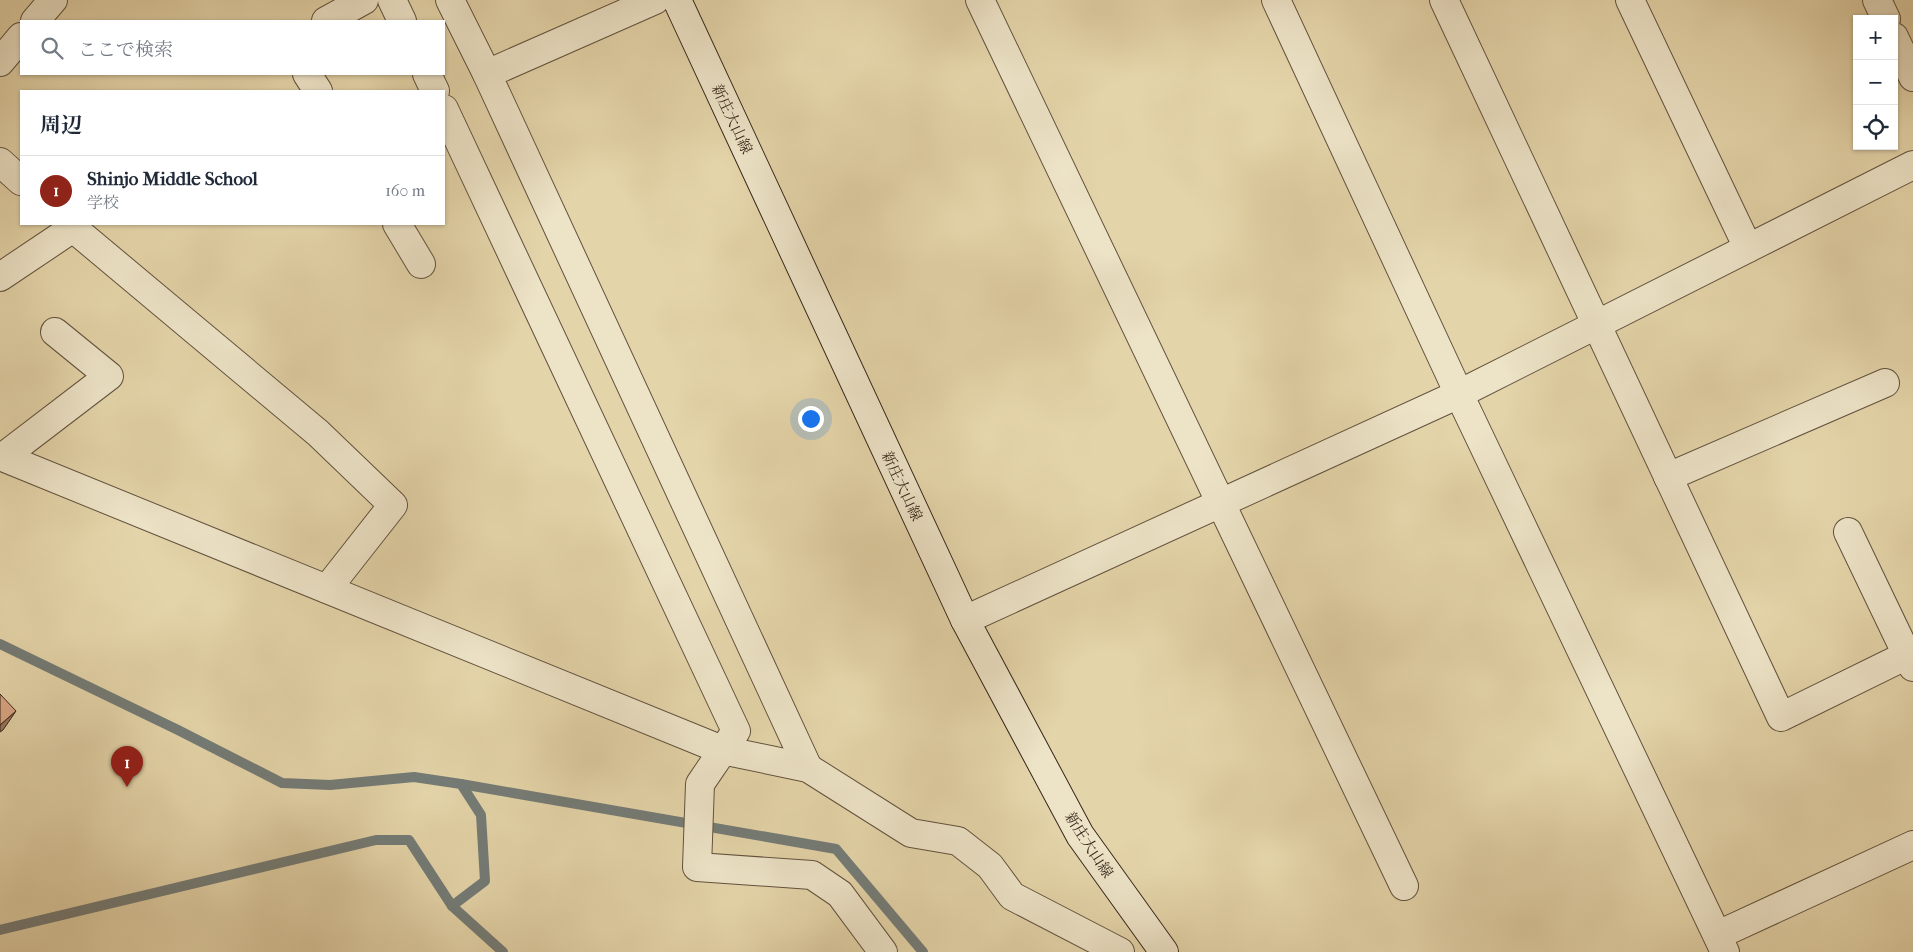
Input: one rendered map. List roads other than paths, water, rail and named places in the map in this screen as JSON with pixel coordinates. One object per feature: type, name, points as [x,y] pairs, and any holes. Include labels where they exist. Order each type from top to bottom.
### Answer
[{"type":"street","points":[[36,20],[53,0]]},
{"type":"street","points":[[328,20],[364,0]]},
{"type":"street","points":[[392,0],[402,20]]},
{"type":"street","points":[[450,0],[487,74],[808,768]]},
{"type":"street","points":[[487,74],[655,0]]},
{"type":"street","name":"新庄大山線","points":[[677,0],[965,620],[1080,835],[1164,952]]},
{"type":"street","points":[[980,0],[1404,886]]},
{"type":"street","points":[[1276,0],[1459,394],[1722,944],[1913,845]]},
{"type":"street","points":[[1444,0],[1781,717],[1910,661],[1848,532]]},
{"type":"street","points":[[1630,0],[1748,248]]},
{"type":"street","points":[[1877,0],[1884,15]]},
{"type":"street","points":[[0,62],[20,38]]},
{"type":"street","points":[[1898,45],[1913,76]]},
{"type":"street","points":[[309,75],[317,90]]},
{"type":"street","points":[[427,75],[435,90]]},
{"type":"street","points":[[445,111],[736,731],[700,784],[697,866],[812,875],[840,894],[883,952]]},
{"type":"street","points":[[0,162],[20,180]]},
{"type":"street","points":[[965,620],[1459,394],[1913,165]]},
{"type":"street","points":[[398,225],[421,264]]},
{"type":"street","points":[[0,277],[71,226],[318,433],[393,505],[327,589]]},
{"type":"street","points":[[2,457],[109,376],[55,332]]},
{"type":"street","points":[[1668,477],[1885,383]]},
{"type":"street","points":[[2,457],[722,750],[808,768],[911,833],[958,841],[990,866],[1012,896],[1120,952]]},
{"type":"waterway","points":[[0,644],[178,730],[282,783],[330,785],[414,777],[461,784],[481,815],[485,881],[452,906]]},
{"type":"waterway","points":[[461,784],[836,849],[923,952]]},
{"type":"waterway","points":[[0,930],[376,840],[409,840],[452,906],[503,952]]},
{"type":"place","name":"Shinjo Middle School","points":[[127,787]]}]
